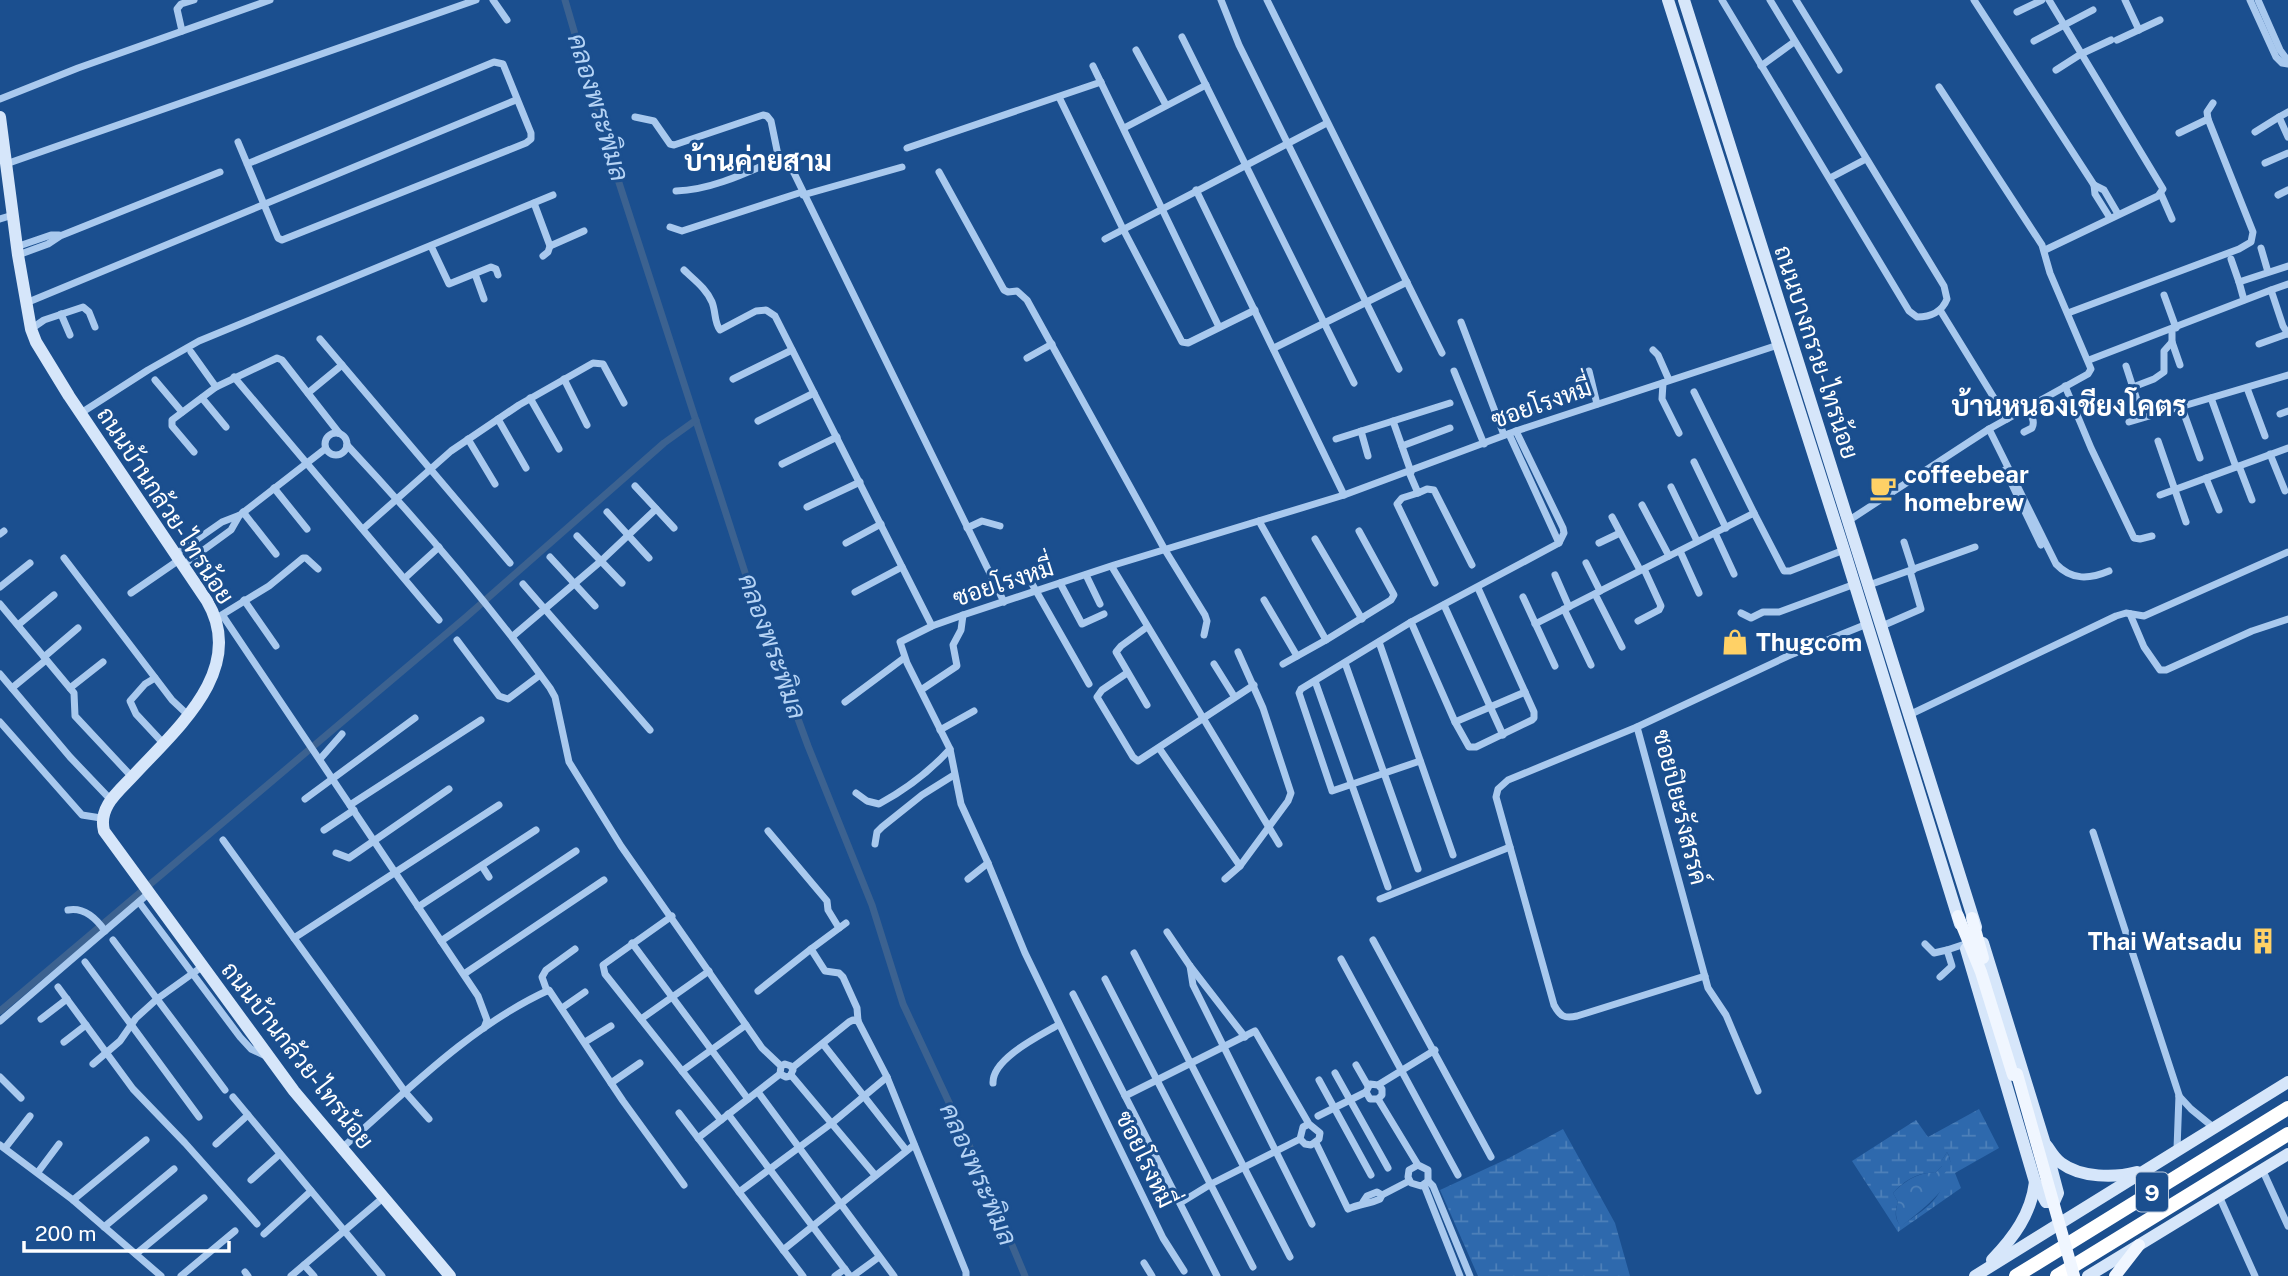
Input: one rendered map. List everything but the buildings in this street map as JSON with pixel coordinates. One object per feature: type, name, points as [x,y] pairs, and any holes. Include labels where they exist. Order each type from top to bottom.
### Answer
[{"type":"highway","name":"9","points":[[2016,1276],[2288,1108]]},
{"type":"highway","name":"9","points":[[2057,1276],[2288,1134]]},
{"type":"main road","name":"ถนนบางกรวย-ไทรน้อย","points":[[1668,0],[1855,584],[1958,916],[2035,1182],[2046,1202],[2054,1202],[2057,1193],[2045,1144],[1990,960],[1972,918],[1684,0]]},
{"type":"main road","name":"ถนนบ้านกล้วย-ไทรน้อย","points":[[0,117],[6,164],[6,217],[17,251],[31,329],[42,354],[219,616],[217,664],[206,691],[188,715],[111,800],[101,818],[104,831],[145,893],[203,966],[269,1058],[450,1276]]},
{"type":"main road","points":[[1958,916],[1984,981],[2015,1075]]},
{"type":"main road","points":[[1972,918],[2072,1276]]},
{"type":"main road","points":[[1975,1276],[2288,1082]]},
{"type":"main road","points":[[2045,1144],[2060,1163],[2089,1173],[2113,1176],[2144,1170]]},
{"type":"main road","points":[[2088,1276],[2288,1154]]},
{"type":"main road","points":[[1975,1276],[2001,1251],[2019,1228],[2032,1202],[2035,1182]]},
{"type":"main road","points":[[2115,1276],[2139,1245]]},
{"type":"street","points":[[182,31],[177,9],[181,4],[194,0]]},
{"type":"street","points":[[0,99],[78,68],[270,0]]},
{"type":"street","points":[[6,164],[476,0]]},
{"type":"street","points":[[493,0],[507,20]]},
{"type":"street","points":[[1221,0],[1239,45],[1399,369]]},
{"type":"street","points":[[1267,0],[1443,353]]},
{"type":"street","points":[[1722,0],[1909,311],[1917,317],[1940,310],[1947,299],[1944,286],[1770,0]]},
{"type":"street","points":[[1796,0],[1839,70]]},
{"type":"street","points":[[1974,0],[2094,185],[2104,190],[2114,216]]},
{"type":"street","points":[[2017,12],[2042,0]]},
{"type":"street","points":[[2049,0],[2162,186],[2161,194],[2172,219]]},
{"type":"street","points":[[2125,0],[2139,30]]},
{"type":"street","points":[[2250,0],[2276,57],[2281,63],[2288,63]]},
{"type":"street","points":[[2258,0],[2288,63]]},
{"type":"street","points":[[2034,41],[2093,10]]},
{"type":"street","points":[[2056,70],[2081,54],[2160,20]]},
{"type":"street","points":[[1182,37],[1354,383]]},
{"type":"street","points":[[1761,66],[1794,42]]},
{"type":"street","points":[[1136,50],[1166,105]]},
{"type":"street","points":[[238,142],[247,164],[264,204],[278,238],[285,240],[526,143],[531,139],[531,133],[503,64],[494,62],[247,164]]},
{"type":"street","points":[[1093,66],[1219,327]]},
{"type":"street","points":[[907,148],[1101,82]]},
{"type":"street","points":[[1124,128],[1206,85]]},
{"type":"street","points":[[1849,521],[2007,419],[2090,372],[2089,360],[2050,273],[2045,250],[1939,86]]},
{"type":"street","points":[[1059,97],[1182,342],[1188,343],[1255,310]]},
{"type":"street","points":[[26,303],[516,100]]},
{"type":"street","points":[[2068,313],[2239,249],[2251,242],[2253,232],[2208,119],[2207,112],[2213,103]]},
{"type":"street","points":[[2255,131],[2288,112]]},
{"type":"street","points":[[635,117],[654,121],[670,144],[674,145],[765,115],[771,121],[780,158],[794,173],[1004,600]]},
{"type":"street","points":[[2279,117],[2288,137]]},
{"type":"street","points":[[2179,133],[2208,119]]},
{"type":"street","points":[[1105,239],[1327,123]]},
{"type":"street","points":[[2264,163],[2288,153]]},
{"type":"street","points":[[676,191],[711,186],[780,158]]},
{"type":"street","points":[[1830,178],[1866,159]]},
{"type":"street","points":[[670,227],[682,231],[803,193],[902,167]]},
{"type":"street","points":[[17,251],[48,244],[60,236],[220,172]]},
{"type":"street","points":[[939,172],[1004,290],[1017,291],[1027,300],[1165,550],[1205,615],[1207,621],[1204,635]]},
{"type":"street","points":[[1196,190],[1344,495]]},
{"type":"street","points":[[2278,195],[2288,190]]},
{"type":"street","points":[[2045,250],[2161,194]]},
{"type":"street","points":[[81,413],[148,370],[200,341],[553,195]]},
{"type":"street","points":[[534,203],[550,246],[543,256]]},
{"type":"street","points":[[550,246],[583,231]]},
{"type":"street","points":[[431,246],[449,284],[491,267],[496,269],[498,275]]},
{"type":"street","points":[[2261,248],[2268,272]]},
{"type":"street","points":[[2231,259],[2244,300]]},
{"type":"street","points":[[2239,282],[2288,265]]},
{"type":"street","points":[[684,270],[707,292],[720,330],[756,311],[765,310],[775,316],[931,625]]},
{"type":"street","points":[[475,274],[484,299]]},
{"type":"street","points":[[1274,348],[1407,282]]},
{"type":"street","points":[[2089,360],[2288,284]]},
{"type":"street","points":[[2259,344],[2287,334],[2271,290]]},
{"type":"street","points":[[2164,295],[2174,329],[2172,342],[2180,365]]},
{"type":"street","points":[[31,329],[44,320],[83,307],[89,312],[95,327]]},
{"type":"street","points":[[1940,310],[2007,419]]},
{"type":"street","points":[[61,314],[70,335]]},
{"type":"street","points":[[1420,761],[1334,792],[1330,789],[1299,695],[1301,689],[1411,622],[1559,542],[1564,533],[1500,423],[1461,322]]},
{"type":"street","points":[[320,340],[510,563]]},
{"type":"street","points":[[2133,387],[2164,372],[2164,351],[2172,342]]},
{"type":"street","points":[[1027,358],[1052,344]]},
{"type":"street","name":"ซอยโรงหมี่","points":[[1184,1271],[1163,1238],[1025,953],[961,804],[950,749],[900,647],[902,639],[931,625],[1004,600],[1031,583],[1060,583],[1344,495],[1410,471],[1482,439],[1508,433],[1596,398],[1666,380],[1778,345]]},
{"type":"street","points":[[733,379],[792,350]]},
{"type":"street","points":[[1653,350],[1664,368],[1666,380],[1662,399],[1679,433]]},
{"type":"street","points":[[191,352],[216,387]]},
{"type":"street","points":[[194,452],[172,425],[172,420],[234,377],[277,358],[282,360],[344,436],[347,445],[398,499],[513,636],[555,697],[569,762],[621,846],[762,1048],[786,1077],[853,1020],[859,1021]]},
{"type":"street","points":[[363,528],[468,439],[530,398],[598,362],[603,364],[624,403]]},
{"type":"street","points":[[308,393],[342,365]]},
{"type":"street","points":[[2126,366],[2138,403]]},
{"type":"street","points":[[1454,371],[1482,439]]},
{"type":"street","points":[[1589,371],[1596,398]]},
{"type":"street","points":[[2129,422],[2288,375]]},
{"type":"street","points":[[234,377],[439,620]]},
{"type":"street","points":[[564,379],[587,425]]},
{"type":"street","points":[[155,380],[182,412]]},
{"type":"street","points":[[2065,386],[2134,538],[2140,540],[2152,536]]},
{"type":"street","points":[[2248,388],[2265,436]]},
{"type":"street","points":[[1694,392],[1784,571],[1844,550]]},
{"type":"street","points":[[758,421],[814,393]]},
{"type":"street","points":[[202,398],[226,427]]},
{"type":"street","points":[[530,398],[559,449]]},
{"type":"street","points":[[2211,398],[2252,500]]},
{"type":"street","points":[[1336,439],[1450,403]]},
{"type":"street","points":[[2024,432],[2034,424],[2025,408]]},
{"type":"street","points":[[2182,408],[2200,458]]},
{"type":"street","points":[[498,419],[526,468]]},
{"type":"street","points":[[1393,421],[1418,493]]},
{"type":"street","points":[[1403,450],[1450,428]]},
{"type":"street","points":[[1361,431],[1368,456]]},
{"type":"street","points":[[1988,431],[2041,545]]},
{"type":"street","points":[[1988,431],[2056,564],[2071,575],[2084,578],[2095,577],[2109,570]]},
{"type":"street","points":[[339,433],[328,436],[324,441],[325,449],[332,456],[338,456],[344,453],[347,445]]},
{"type":"street","points":[[782,464],[837,437]]},
{"type":"street","points":[[468,439],[495,484]]},
{"type":"street","points":[[2158,441],[2186,522]]},
{"type":"street","points":[[2160,495],[2288,448]]},
{"type":"street","points":[[131,593],[179,560],[231,530],[242,514],[325,449]]},
{"type":"street","points":[[2270,454],[2285,491]]},
{"type":"street","points":[[1694,462],[1726,528]]},
{"type":"street","points":[[2206,478],[2219,510]]},
{"type":"street","points":[[807,507],[860,482]]},
{"type":"street","points":[[635,486],[674,528]]},
{"type":"street","points":[[1671,487],[1698,541]]},
{"type":"street","points":[[274,488],[307,529]]},
{"type":"street","points":[[1435,583],[1397,504],[1402,498],[1427,489],[1434,490],[1472,565]]},
{"type":"street","points":[[1642,505],[1668,556]]},
{"type":"street","points":[[513,636],[601,561],[656,509]]},
{"type":"street","points":[[607,512],[649,558]]},
{"type":"street","points":[[1535,624],[1754,513]]},
{"type":"street","points":[[179,560],[222,522],[242,514]]},
{"type":"street","points":[[242,514],[276,554]]},
{"type":"street","points":[[1612,517],[1661,606],[1659,610],[1638,621]]},
{"type":"street","points":[[967,528],[982,521],[1000,526]]},
{"type":"street","points":[[1259,521],[1326,640]]},
{"type":"street","points":[[846,543],[881,524]]},
{"type":"street","points":[[1283,664],[1362,619],[1391,600],[1394,595],[1359,531]]},
{"type":"street","points":[[1599,543],[1620,533]]},
{"type":"street","points":[[1715,533],[1734,574]]},
{"type":"street","points":[[577,536],[622,583]]},
{"type":"street","points":[[1315,539],[1362,619]]},
{"type":"street","points":[[1882,626],[1921,609],[1904,542]]},
{"type":"street","points":[[405,578],[439,547]]},
{"type":"street","points":[[1869,585],[1975,547]]},
{"type":"street","points":[[1679,551],[1699,593]]},
{"type":"street","points":[[1909,715],[2098,624],[2126,613],[2144,616],[2288,552]]},
{"type":"street","points":[[550,557],[595,607]]},
{"type":"street","points":[[64,558],[172,700],[188,715]]},
{"type":"street","points":[[318,569],[303,558],[269,586],[219,616],[320,759],[464,974],[484,1011],[484,1028]]},
{"type":"street","points":[[0,587],[30,563]]},
{"type":"street","points":[[1586,563],[1622,648]]},
{"type":"street","points":[[855,592],[902,566]]},
{"type":"street","points":[[1112,566],[1279,844]]},
{"type":"street","points":[[1086,575],[1100,604]]},
{"type":"street","points":[[1555,575],[1591,665]]},
{"type":"street","points":[[1031,583],[1089,684]]},
{"type":"street","points":[[1060,583],[1082,624],[1104,614]]},
{"type":"street","points":[[523,584],[650,730]]},
{"type":"street","points":[[1741,613],[1751,618],[1763,612],[1779,612],[1855,584]]},
{"type":"street","points":[[1411,622],[1466,744],[1473,748],[1503,735],[1534,718],[1478,588]]},
{"type":"street","points":[[18,625],[54,595]]},
{"type":"street","points":[[1522,597],[1555,666]]},
{"type":"street","points":[[244,600],[276,646]]},
{"type":"street","points":[[1264,600],[1297,656]]},
{"type":"street","points":[[0,604],[74,693],[75,716],[132,777]]},
{"type":"street","points":[[1444,605],[1503,735]]},
{"type":"street","points":[[2130,614],[2144,647],[2160,670],[2166,670],[2242,635],[2288,619]]},
{"type":"street","points":[[920,690],[957,666],[953,645],[961,631],[963,615]]},
{"type":"street","name":"ซอยปิยะรังสรรค์","points":[[1758,1091],[1726,1015],[1708,988],[1637,727],[1788,656],[1867,624]]},
{"type":"street","points":[[1147,627],[1117,649],[1127,673],[1147,705]]},
{"type":"street","points":[[12,688],[78,628]]},
{"type":"street","points":[[457,640],[504,699],[508,699],[540,675]]},
{"type":"street","points":[[1379,642],[1453,855]]},
{"type":"street","points":[[1225,879],[1240,866],[1291,793],[1254,685],[1238,652]]},
{"type":"street","points":[[845,702],[905,658]]},
{"type":"street","points":[[70,688],[103,662]]},
{"type":"street","points":[[1345,663],[1418,869]]},
{"type":"street","points":[[1214,664],[1234,696]]},
{"type":"street","points":[[1127,673],[1102,690],[1097,697],[1138,761],[1254,685]]},
{"type":"street","points":[[0,674],[70,757],[111,800]]},
{"type":"street","points":[[155,678],[136,692],[130,701],[136,714],[163,743]]},
{"type":"street","points":[[1315,681],[1388,887]]},
{"type":"street","points":[[1455,722],[1525,692]]},
{"type":"street","points":[[940,730],[974,711]]},
{"type":"street","points":[[305,799],[415,718]]},
{"type":"street","points":[[324,830],[352,807],[481,719]]},
{"type":"street","points":[[0,722],[65,799],[82,815],[101,818]]},
{"type":"street","points":[[1637,727],[1508,780],[1498,789],[1496,797],[1558,1014],[1563,1017],[1577,1016],[1705,976]]},
{"type":"street","points":[[320,759],[342,734]]},
{"type":"street","points":[[1159,748],[1240,866]]},
{"type":"street","points":[[856,793],[867,801],[879,804],[917,779],[950,749]]},
{"type":"street","points":[[875,844],[877,832],[882,827],[922,795],[954,775]]},
{"type":"street","points":[[335,853],[349,859],[449,789]]},
{"type":"street","points":[[294,938],[499,806]]},
{"type":"street","points":[[418,907],[536,830]]},
{"type":"street","points":[[758,991],[842,925],[828,910],[827,901],[768,831]]},
{"type":"street","points":[[2093,832],[2179,1095],[2176,1149]]},
{"type":"street","points":[[223,840],[406,1093],[429,1119]]},
{"type":"street","points":[[1380,899],[1510,847]]},
{"type":"street","points":[[441,941],[576,851]]},
{"type":"street","points":[[968,879],[988,863]]},
{"type":"street","points":[[482,866],[489,877]]},
{"type":"street","points":[[464,974],[604,880]]},
{"type":"street","points":[[0,1021],[145,893],[192,974],[251,1049],[269,1058]]},
{"type":"street","points":[[68,910],[81,910],[96,919],[104,929]]},
{"type":"street","points":[[672,916],[603,965],[605,974],[721,1120]]},
{"type":"street","points":[[1167,932],[1189,966],[1245,1037]]},
{"type":"street","points":[[113,940],[225,1090]]},
{"type":"street","points":[[1373,940],[1491,1157]]},
{"type":"street","points":[[632,943],[748,1099]]},
{"type":"street","points":[[1925,944],[1934,953],[1965,944]]},
{"type":"street","points":[[811,949],[825,971],[843,976],[858,1008],[859,1021],[887,1077],[966,1276]]},
{"type":"street","points":[[575,950],[546,970],[542,977],[547,991],[554,995],[611,1083],[684,1185]]},
{"type":"street","points":[[1940,977],[1952,966],[1947,950]]},
{"type":"street","points":[[1134,953],[1290,1256]]},
{"type":"street","points":[[1341,959],[1458,1175]]},
{"type":"street","points":[[85,962],[199,1117]]},
{"type":"street","points":[[93,1064],[120,1041],[131,1025],[157,999],[203,966]]},
{"type":"street","points":[[1189,966],[1193,985],[1223,1048],[1312,1224]]},
{"type":"street","points":[[641,1019],[709,971]]},
{"type":"street","points":[[1105,979],[1253,1267]]},
{"type":"street","points":[[58,987],[133,1089],[257,1224]]},
{"type":"street","points":[[342,1148],[484,1028],[526,1000],[547,991]]},
{"type":"street","points":[[562,1008],[584,992]]},
{"type":"street","points":[[1073,993],[1217,1276]]},
{"type":"street","points":[[41,1019],[67,999]]},
{"type":"street","points":[[993,1083],[994,1072],[1007,1058],[1058,1024]]},
{"type":"street","points":[[64,1042],[86,1025]]},
{"type":"street","points":[[682,1071],[746,1025]]},
{"type":"street","points":[[585,1042],[611,1026]]},
{"type":"street","points":[[1125,1096],[1255,1031],[1309,1124],[1320,1133],[1316,1143],[1348,1209],[1363,1202],[1368,1204],[1380,1199],[1382,1195],[1409,1181]]},
{"type":"street","points":[[823,1044],[906,1150]]},
{"type":"street","points":[[1318,1115],[1350,1100],[1373,1083],[1378,1084],[1435,1050]]},
{"type":"street","points":[[611,1083],[640,1063]]},
{"type":"street","points":[[1356,1065],[1370,1099],[1378,1099]]},
{"type":"street","points":[[698,1138],[781,1070]]},
{"type":"street","points":[[792,1071],[875,1175]]},
{"type":"street","points":[[1335,1073],[1388,1168]]},
{"type":"street","points":[[0,1077],[21,1098]]},
{"type":"street","points":[[739,1192],[800,1148],[887,1077]]},
{"type":"street","points":[[1319,1080],[1371,1175]]},
{"type":"street","points":[[1378,1084],[1382,1092],[1378,1099]]},
{"type":"street","points":[[758,1091],[894,1276]]},
{"type":"street","points":[[2179,1095],[2213,1127]]},
{"type":"street","points":[[233,1097],[382,1276]]},
{"type":"street","points":[[1378,1099],[1418,1165],[1428,1170],[1426,1183],[1465,1275]]},
{"type":"street","points":[[679,1113],[803,1276]]},
{"type":"street","points":[[728,1114],[852,1276],[879,1257]]},
{"type":"street","points":[[216,1144],[248,1115]]},
{"type":"street","points":[[30,1116],[2,1146],[73,1200],[161,1276]]},
{"type":"street","points":[[1180,1203],[1211,1184],[1300,1139],[1303,1127],[1309,1124]]},
{"type":"street","points":[[1300,1139],[1305,1144],[1316,1143]]},
{"type":"street","points":[[73,1200],[146,1140]]},
{"type":"street","points":[[38,1172],[59,1144]]},
{"type":"street","points":[[783,1250],[914,1145]]},
{"type":"street","points":[[251,1180],[280,1154]]},
{"type":"street","points":[[1409,1181],[1409,1170],[1418,1165]]},
{"type":"street","points":[[104,1227],[174,1169]]},
{"type":"street","points":[[2262,1169],[2288,1226]]},
{"type":"street","points":[[1409,1181],[1417,1186],[1426,1183]]},
{"type":"street","points":[[264,1234],[312,1191]]},
{"type":"street","points":[[2219,1195],[2256,1276]]},
{"type":"street","points":[[290,1276],[384,1197]]},
{"type":"street","points":[[136,1254],[204,1198]]},
{"type":"street","points":[[181,1276],[235,1231]]},
{"type":"street","points":[[1144,1263],[1152,1276]]},
{"type":"street","points":[[304,1265],[314,1276]]},
{"type":"street","points":[[835,1276],[845,1269]]},
{"type":"green space","points":[[1979,1109],[1999,1148],[1955,1173],[1961,1188],[1898,1232],[1852,1161],[1916,1120],[1928,1137]],"holes":[[[1947,1152],[1950,1164],[1943,1175],[1940,1191],[1922,1211],[1901,1226],[1896,1215],[1898,1202],[1893,1193],[1912,1178],[1935,1173],[1942,1166]]]},
{"type":"green space","points":[[1563,1129],[1615,1223],[1630,1276],[1478,1276],[1440,1190]]},
{"type":"green space","points":[[1947,1152],[1950,1164],[1945,1185],[1929,1204],[1901,1227],[1896,1215],[1898,1202],[1893,1193],[1912,1178],[1935,1173],[1942,1166]]},
{"type":"waterway","name":"คลองพระพิมล","points":[[565,0],[612,161],[751,591],[808,746],[872,905],[903,1004],[981,1171],[1025,1276]]},
{"type":"waterway","points":[[0,1011],[465,618],[664,443],[696,420]]},
{"type":"place","name":"coffeebear homebrew","points":[[1883,488]]},
{"type":"place","name":"Thugcom","points":[[1735,642]]},
{"type":"place","name":"Thai Watsadu","points":[[2263,941]]},
{"type":"district","name":"บ้านค่ายสาม","points":[[758,160]]},
{"type":"district","name":"บ้านหนองเชียงโคตร","points":[[2069,405]]}]
